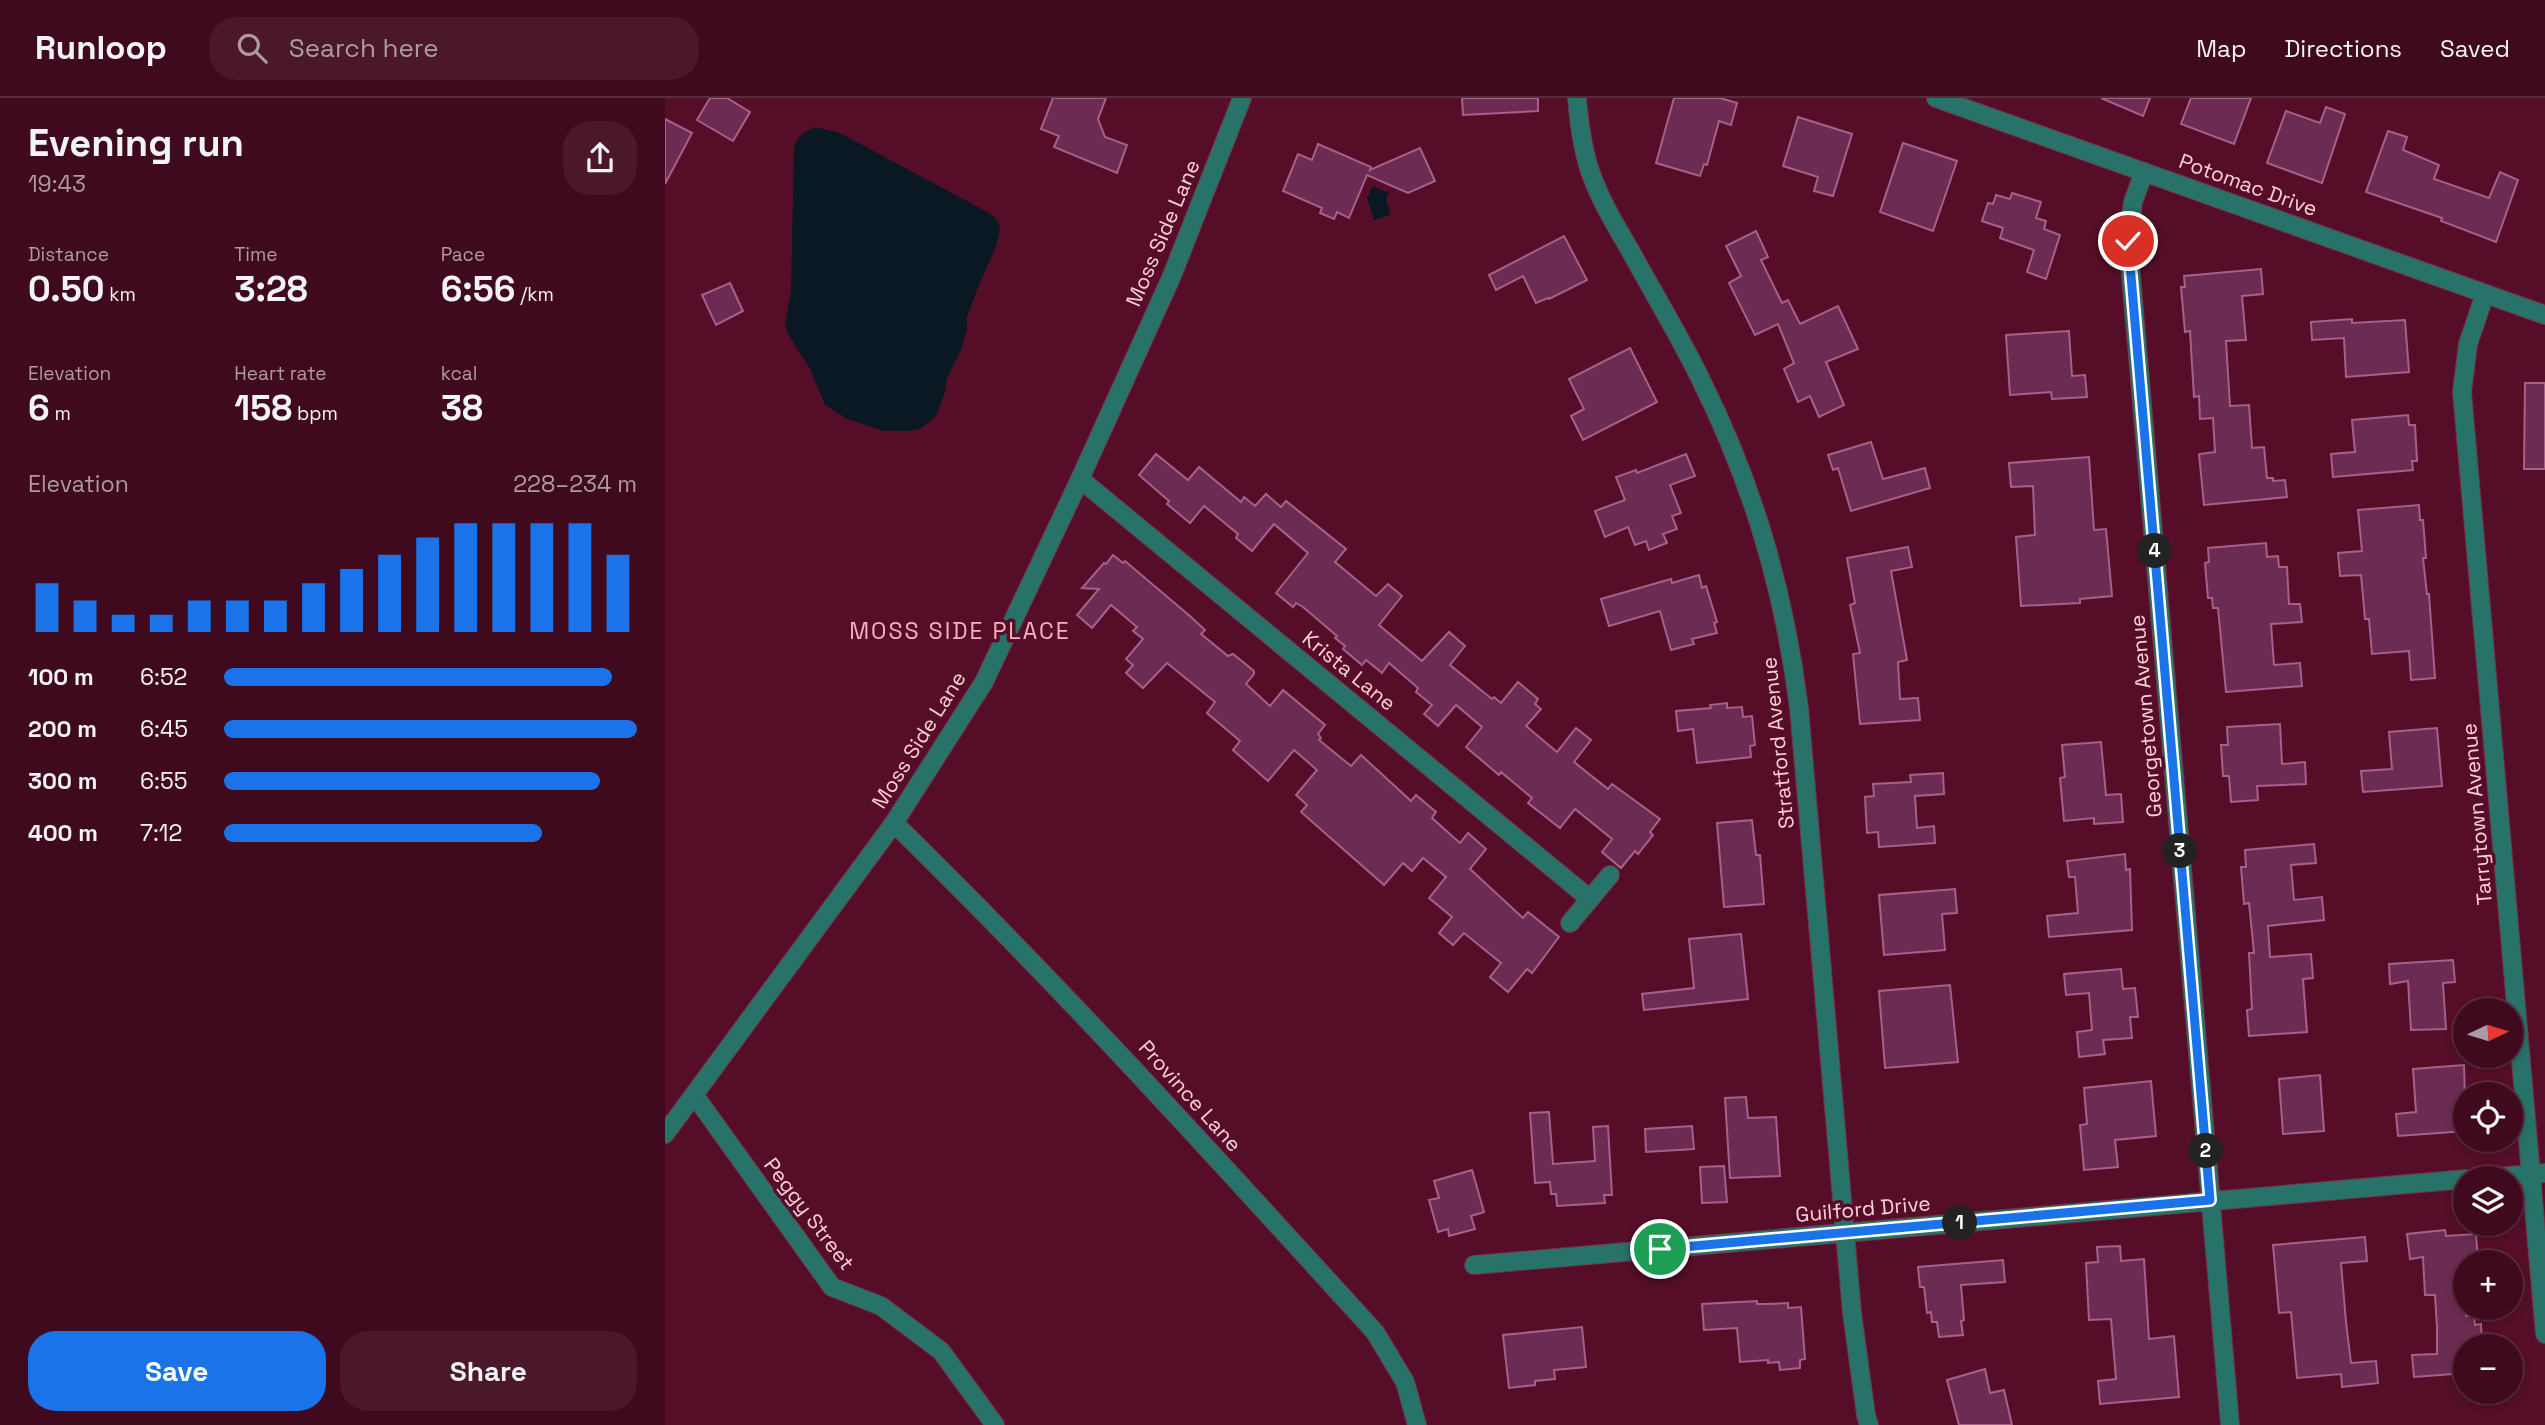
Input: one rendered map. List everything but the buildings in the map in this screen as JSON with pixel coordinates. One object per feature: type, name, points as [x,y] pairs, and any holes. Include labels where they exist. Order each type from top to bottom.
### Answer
[{"type":"street","name":"Moss Side Lane","points":[[665,1134],[894,823],[984,682],[1171,278],[1242,98]]},
{"type":"street","name":"Stratford Avenue","points":[[1577,98],[1580,131],[1590,172],[1607,210],[1680,340],[1736,455],[1767,543],[1784,613],[1799,708],[1852,1312],[1869,1425]]},
{"type":"street","name":"Potomac Drive","points":[[1936,98],[2545,315]]},
{"type":"street","name":"Georgetown Avenue","points":[[2144,172],[2133,202],[2128,241],[2230,1425]]},
{"type":"street","name":"Tarrytown Avenue","points":[[2485,294],[2467,344],[2462,392],[2538,1173],[2545,1334]]},
{"type":"street","name":"Krista Lane","points":[[1080,479],[1590,899]]},
{"type":"street","name":"Province Lane","points":[[894,823],[997,923],[1111,1043],[1375,1332],[1405,1382],[1417,1425]]},
{"type":"street","points":[[1570,923],[1610,875]]},
{"type":"street","name":"Peggy Street","points":[[695,1096],[832,1287],[880,1306],[941,1351],[995,1425]]},
{"type":"street","name":"Guilford Drive","points":[[1474,1265],[2453,1180]]},
{"type":"water","points":[[815,127],[840,133],[991,214],[998,221],[1000,229],[996,247],[967,317],[967,329],[961,350],[947,378],[936,416],[922,428],[884,431],[845,418],[825,405],[809,367],[785,326],[791,290],[794,150],[796,141]]},
{"type":"water","points":[[1373,186],[1389,193],[1386,200],[1391,215],[1374,220],[1367,198]]},
{"type":"district","name":"MOSS SIDE PLACE","points":[[960,631]]},
{"type":"route","points":[[1660,1249],[2210,1200],[2128,241]]}]
